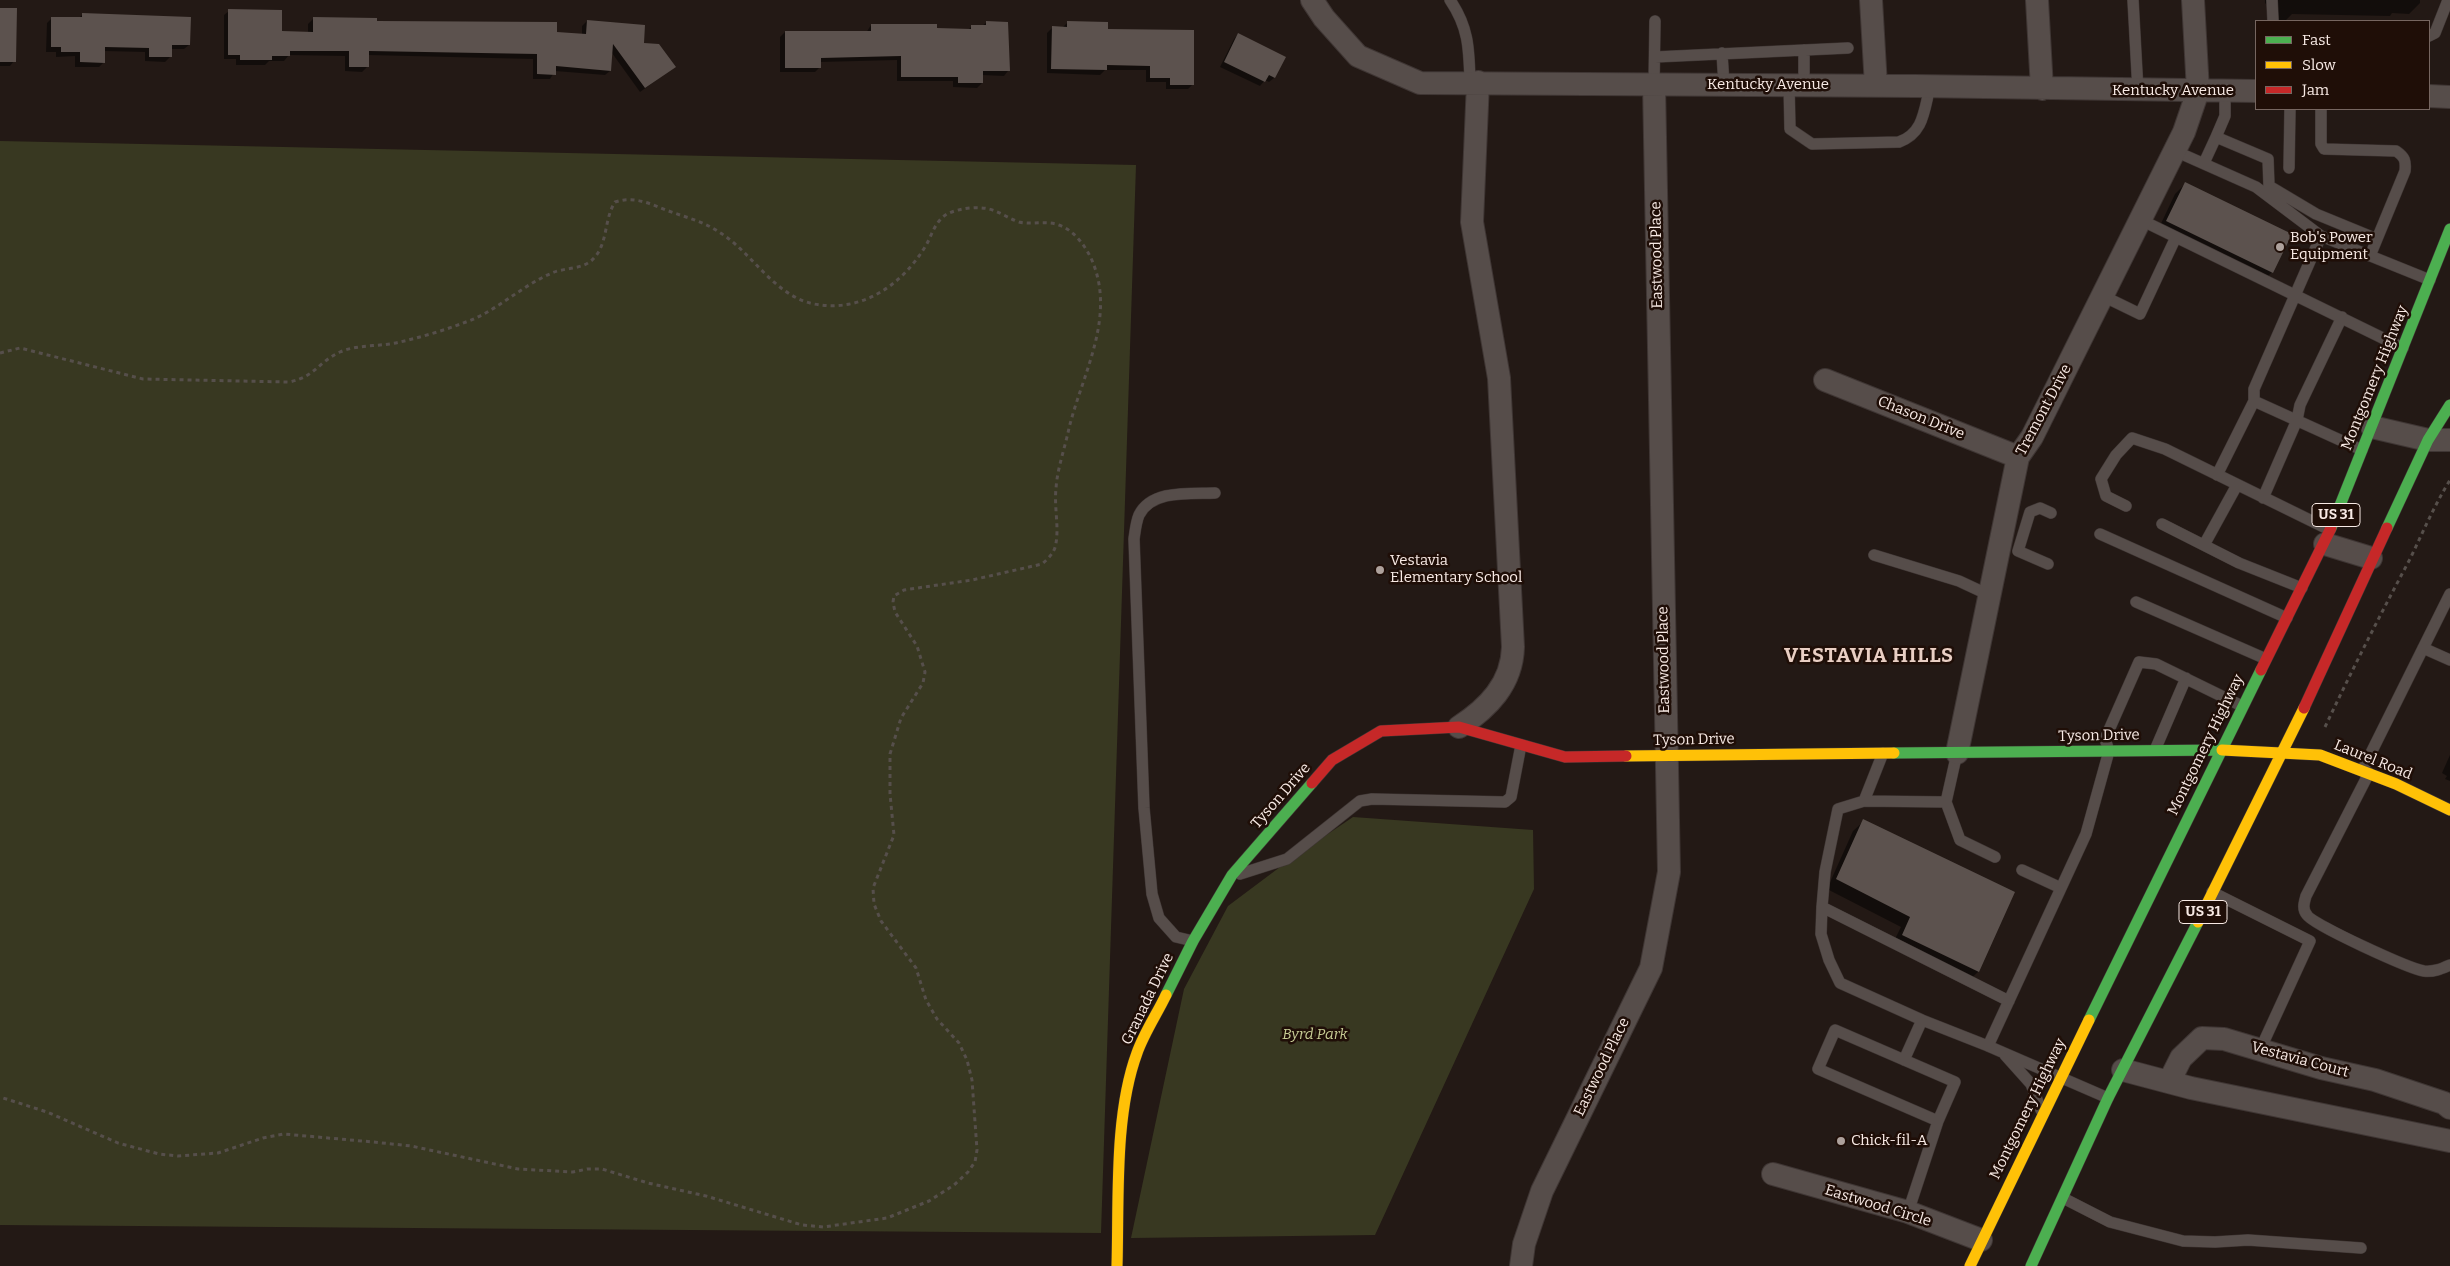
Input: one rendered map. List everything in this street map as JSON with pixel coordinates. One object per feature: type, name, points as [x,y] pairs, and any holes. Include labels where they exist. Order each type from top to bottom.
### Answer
[{"type":"main road","name":"Montgomery Highway","points":[[1970,1266],[2220,750],[2328,537],[2450,229]]},
{"type":"main road","name":"US 31","points":[[2032,1266],[2108,1098],[2283,753],[2371,558],[2428,440],[2450,405]]},
{"type":"main road","name":"Tyson Drive","points":[[1232,875],[1332,760],[1381,731],[1459,727],[1566,757],[2220,750]]},
{"type":"main road","name":"Laurel Road","points":[[2220,750],[2320,755],[2396,784],[2450,810]]},
{"type":"main road","name":"Granada Drive","points":[[1117,1266],[1120,1152],[1130,1082],[1137,1053],[1193,941],[1232,875]]},
{"type":"street","name":"Kentucky Avenue","points":[[1312,0],[1324,18],[1358,56],[1420,84],[1474,82],[2255,91]]},
{"type":"street","points":[[1870,0],[1876,86]]},
{"type":"street","points":[[2037,0],[2042,89]]},
{"type":"street","points":[[2193,0],[2198,91]]},
{"type":"street","points":[[1459,727],[1485,708],[1502,686],[1510,673],[1513,647],[1500,378],[1472,222],[1474,82]]},
{"type":"street","name":"Eastwood Place","points":[[1521,1266],[1524,1244],[1542,1191],[1651,968],[1669,872],[1665,756],[1654,85]]},
{"type":"street","name":"Tremont Drive","points":[[1957,753],[2018,457],[2032,437],[2175,151],[2184,132],[2198,91]]},
{"type":"street","points":[[2430,96],[2450,97]]},
{"type":"street","name":"Chason Drive","points":[[1825,380],[2018,457]]},
{"type":"street","points":[[2372,427],[2428,440],[2450,440]]},
{"type":"street","points":[[2328,537],[2371,558]]},
{"type":"street","name":"Vestavia Court","points":[[2169,1082],[2181,1058],[2202,1038],[2224,1039],[2321,1068],[2375,1080],[2444,1103],[2450,1108]]},
{"type":"street","points":[[2123,1070],[2169,1082],[2450,1141]]},
{"type":"street","name":"Eastwood Circle","points":[[1773,1174],[1908,1212],[1981,1240]]},
{"type":"lane","points":[[1450,0],[1460,16],[1469,43],[1474,82]]},
{"type":"lane","points":[[2133,0],[2138,90]]},
{"type":"lane","points":[[2272,0],[2273,20]]},
{"type":"lane","points":[[2430,36],[2435,33],[2448,0]]},
{"type":"lane","points":[[1654,85],[1655,21]]},
{"type":"lane","points":[[1655,57],[1848,48]]},
{"type":"lane","points":[[1804,50],[1796,85],[1790,129],[1812,144],[1899,142],[1910,138],[1920,126],[1930,87]]},
{"type":"lane","points":[[1722,53],[1724,85]]},
{"type":"lane","points":[[2204,163],[2225,116],[2225,91]]},
{"type":"lane","points":[[2289,168],[2290,110]]},
{"type":"lane","points":[[2321,110],[2321,144],[2324,149],[2396,151],[2404,156],[2405,171],[2370,256]]},
{"type":"lane","points":[[2216,137],[2268,159],[2269,186],[2287,191],[2316,214],[2377,239]]},
{"type":"lane","points":[[2175,151],[2256,186],[2321,236],[2430,280]]},
{"type":"lane","points":[[2141,220],[2403,348]]},
{"type":"lane","points":[[2217,475],[2254,401],[2254,390],[2321,236]]},
{"type":"lane","points":[[2103,296],[2140,314],[2176,237]]},
{"type":"lane","points":[[2263,498],[2297,420],[2300,405],[2342,317]]},
{"type":"lane","points":[[2254,401],[2362,450]]},
{"type":"lane","points":[[2126,506],[2106,496],[2101,479],[2116,455],[2132,438],[2165,448],[2263,498],[2328,537]]},
{"type":"lane","points":[[2204,545],[2236,485]]},
{"type":"lane","points":[[1193,941],[1176,937],[1159,918],[1152,894],[1144,808],[1134,539],[1139,515],[1154,500],[1176,495],[1216,493]]},
{"type":"lane","points":[[2048,564],[2018,551],[2030,512],[2040,508],[2052,513]]},
{"type":"lane","points":[[2162,524],[2239,564],[2302,588]]},
{"type":"lane","points":[[2100,534],[2287,618]]},
{"type":"lane","points":[[1874,555],[1959,581],[1989,595]]},
{"type":"lane","points":[[2450,594],[2306,896],[2304,908],[2307,916],[2323,926],[2412,967],[2436,971],[2450,965]]},
{"type":"lane","points":[[2136,602],[2266,659]]},
{"type":"lane","points":[[2423,648],[2450,660]]},
{"type":"lane","points":[[1988,1046],[2086,834],[2108,751],[2106,738],[2139,662],[2156,664],[2242,706]]},
{"type":"lane","points":[[2155,750],[2186,678]]},
{"type":"lane","points":[[1232,875],[1249,872],[1286,859],[1360,801],[1372,798],[1505,802],[1511,797],[1521,745]]},
{"type":"lane","points":[[1864,801],[1883,753]]},
{"type":"lane","points":[[1957,753],[1946,802],[1960,840],[1995,856]]},
{"type":"lane","points":[[1946,802],[1864,801],[1838,810],[1825,872],[1821,934],[1829,960],[1840,983],[1922,1020],[1988,1046],[2108,1098]]},
{"type":"lane","points":[[2022,870],[2061,888]]},
{"type":"lane","points":[[2212,892],[2310,941],[2260,1050]]},
{"type":"lane","points":[[1822,907],[2009,1000]]},
{"type":"lane","points":[[1904,1060],[1922,1020]]},
{"type":"lane","points":[[1908,1212],[1938,1121],[1955,1082],[1835,1030],[1818,1069],[1938,1121]]},
{"type":"lane","points":[[2002,1052],[2031,1084],[2043,1114]]},
{"type":"lane","points":[[2063,1198],[2110,1222],[2183,1240],[2215,1242],[2248,1240],[2361,1248]]},
{"type":"lane","points":[[2018,1266],[2032,1266]]},
{"type":"path","points":[[0,353],[20,348],[143,380],[289,382],[312,374],[324,362],[340,352],[352,348],[400,342],[467,322],[496,308],[552,272],[587,264],[594,258],[603,241],[608,212],[615,202],[624,199],[643,201],[698,221],[721,232],[786,291],[803,302],[817,305],[857,303],[880,295],[893,286],[918,259],[934,228],[941,220],[946,215],[957,211],[973,208],[993,210],[1019,222],[1060,225],[1073,234],[1086,248],[1095,267],[1100,310],[1092,359],[1070,425],[1056,487],[1056,543],[1051,557],[1042,564],[972,580],[904,590],[894,596],[893,602],[899,618],[917,646],[925,672],[923,683],[901,718],[890,754],[890,794],[894,834],[873,888],[874,904],[881,920],[916,968],[926,1000],[937,1019],[960,1043],[967,1060],[972,1080],[977,1150],[975,1162],[968,1172],[954,1185],[929,1201],[888,1218],[851,1225],[823,1227],[802,1225],[706,1196],[648,1183],[602,1169],[565,1172],[518,1169],[410,1146],[284,1134],[263,1138],[218,1152],[195,1156],[159,1154],[118,1143],[47,1112],[0,1097]]},
{"type":"path","points":[[2325,727],[2366,639],[2414,550],[2434,505],[2450,480]]},
{"type":"green space","points":[[0,141],[1136,165],[1101,1233],[0,1225]]},
{"type":"green space","name":"Byrd Park","points":[[1353,817],[1533,830],[1534,889],[1375,1235],[1131,1238],[1184,989],[1228,906],[1288,861]]},
{"type":"building","points":[[0,8],[17,8],[16,62],[0,62]]},
{"type":"building","points":[[228,9],[282,10],[282,31],[313,32],[313,17],[377,18],[377,21],[557,22],[557,32],[586,34],[587,20],[645,25],[644,43],[659,44],[676,67],[645,88],[613,44],[611,71],[556,66],[556,75],[537,74],[537,54],[369,51],[369,67],[349,67],[349,51],[290,51],[290,56],[272,56],[272,60],[240,60],[240,55],[228,55]]},
{"type":"building","points":[[82,13],[191,17],[190,45],[172,45],[172,57],[149,57],[149,48],[105,47],[105,63],[80,62],[80,52],[61,52],[61,47],[51,47],[51,17],[82,17]]},
{"type":"building","points":[[986,21],[1008,22],[1010,71],[983,71],[983,83],[958,83],[958,77],[901,77],[901,56],[821,58],[821,68],[785,68],[785,31],[871,31],[871,24],[937,24],[937,28],[971,29],[971,25],[986,25]]},
{"type":"building","points":[[1067,21],[1108,22],[1108,29],[1194,30],[1194,85],[1170,85],[1170,78],[1150,78],[1150,66],[1107,65],[1107,70],[1051,69],[1052,26],[1067,27]]},
{"type":"building","points":[[1238,33],[1286,57],[1275,78],[1269,75],[1265,82],[1224,62]]},
{"type":"building","points":[[2185,182],[2292,234],[2273,273],[2166,221]]},
{"type":"building","points":[[1863,819],[2015,892],[1979,972],[1902,935],[1910,917],[1836,879]]},
{"type":"traffic: fast","points":[[2331,528],[2450,229]]},
{"type":"traffic: fast","points":[[2387,528],[2428,440],[2450,405]]},
{"type":"traffic: fast","points":[[2089,1020],[2261,670]]},
{"type":"traffic: fast","points":[[1894,753],[2222,750]]},
{"type":"traffic: fast","points":[[1166,995],[1193,941],[1232,875],[1312,783]]},
{"type":"traffic: fast","points":[[2031,1266],[2108,1098],[2198,922]]},
{"type":"traffic: slow","points":[[2198,922],[2304,708]]},
{"type":"traffic: slow","points":[[2222,750],[2320,755],[2396,784],[2450,810]]},
{"type":"traffic: slow","points":[[1626,756],[1894,753]]},
{"type":"traffic: slow","points":[[1117,1266],[1119,1158],[1124,1103],[1137,1053],[1166,995]]},
{"type":"traffic: slow","points":[[1970,1266],[2089,1020]]},
{"type":"traffic: jam","points":[[2261,670],[2331,528]]},
{"type":"traffic: jam","points":[[2304,708],[2387,528]]},
{"type":"traffic: jam","points":[[1312,783],[1332,760],[1381,731],[1459,727],[1565,757],[1626,756]]},
{"type":"place","name":"Bob's Power Equipment","points":[[2280,247]]},
{"type":"place","name":"Vestavia Elementary School","points":[[1380,570]]},
{"type":"place","name":"Chick-fil-A","points":[[1841,1141]]},
{"type":"district","name":"VESTAVIA HILLS","points":[[1869,656]]}]
